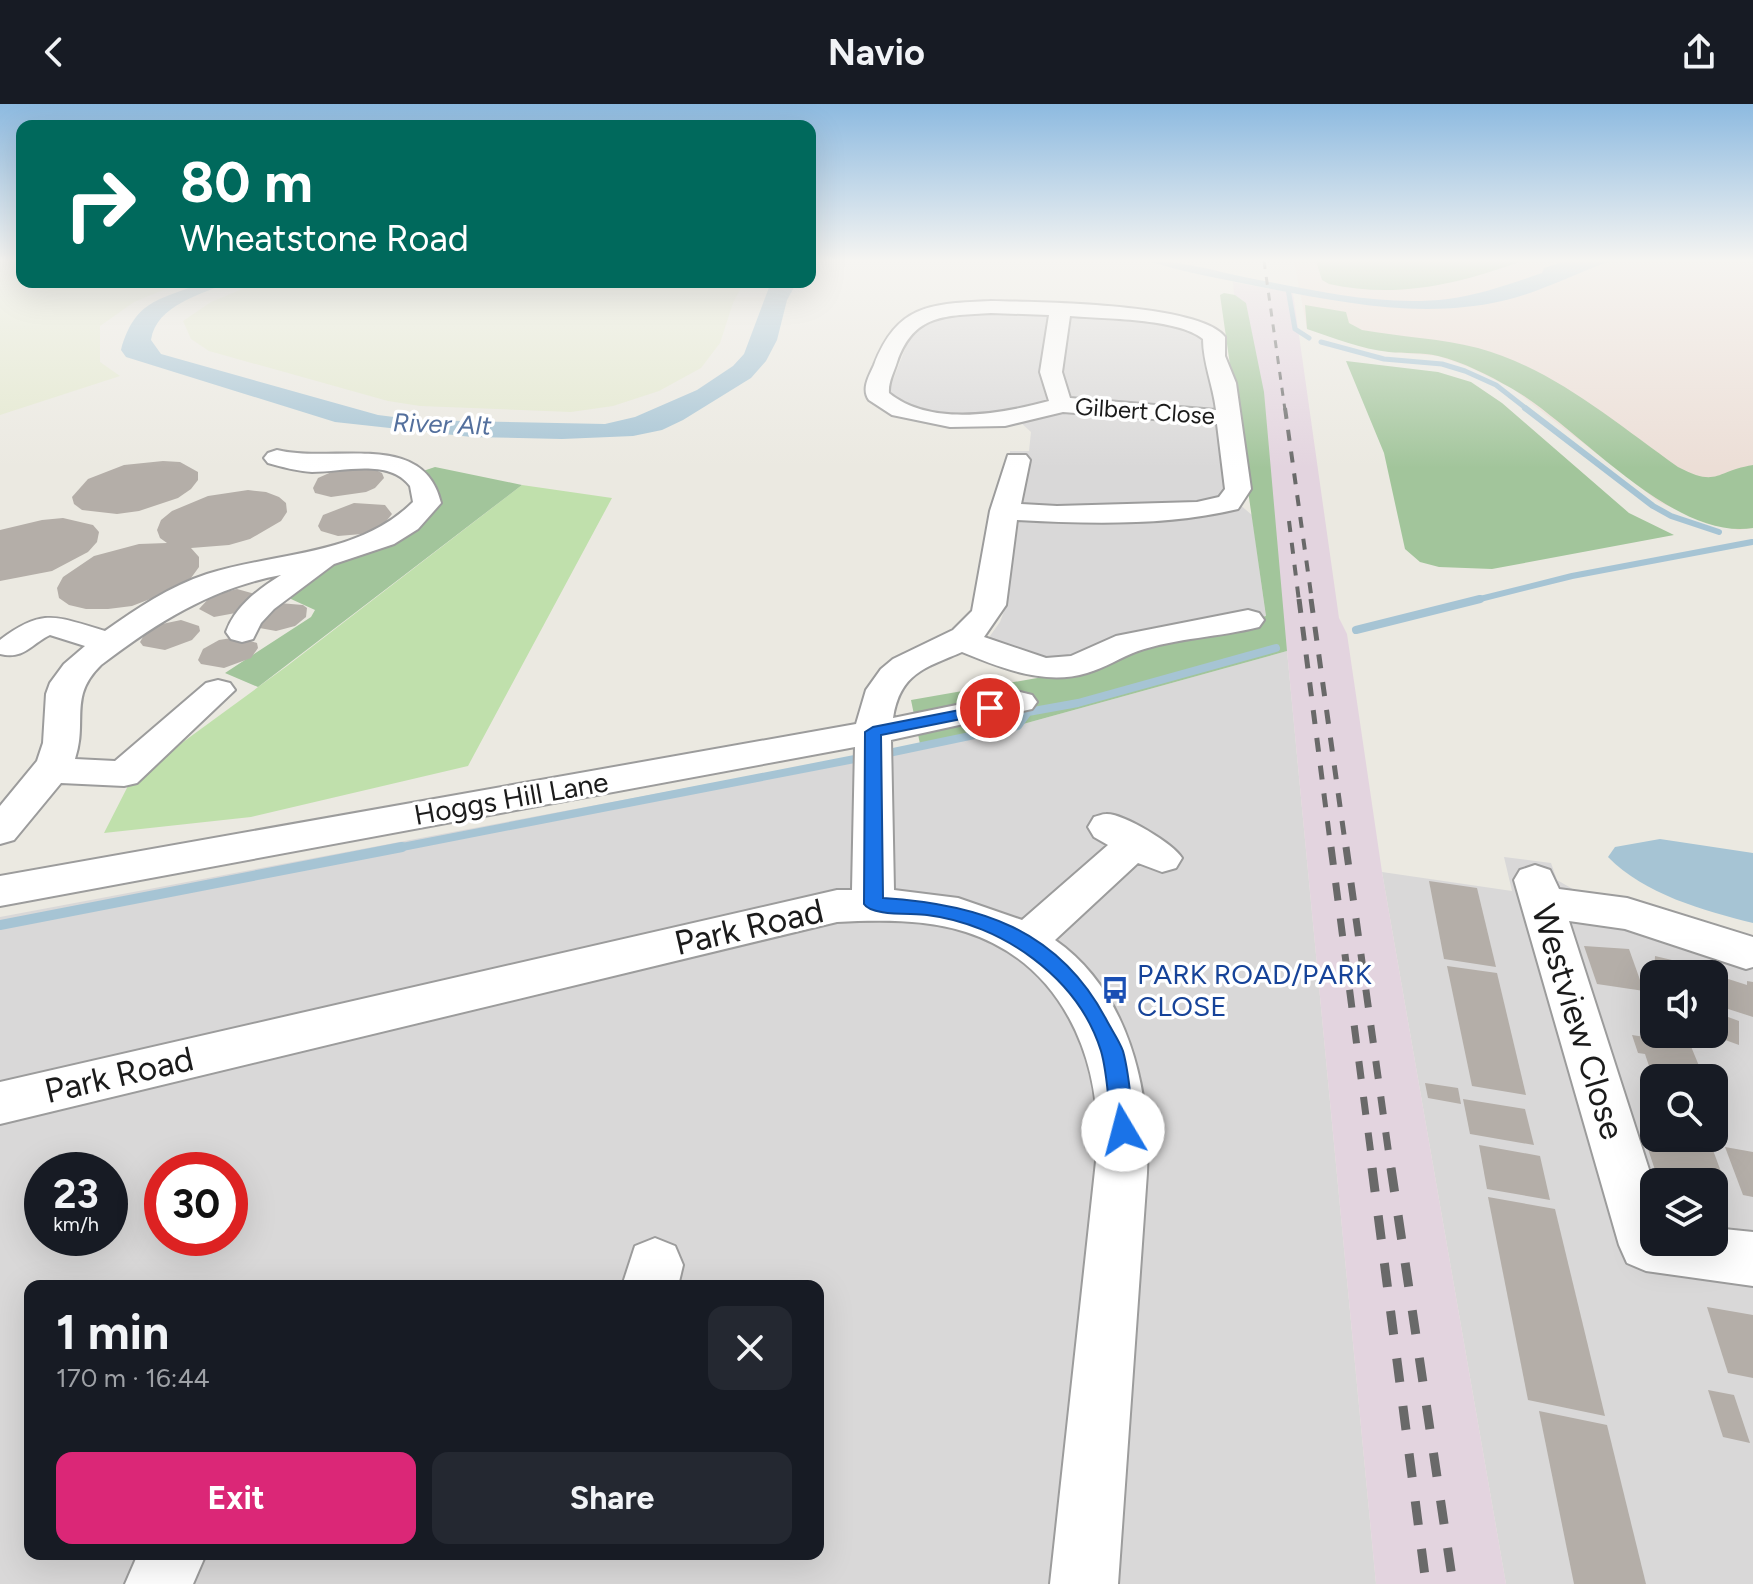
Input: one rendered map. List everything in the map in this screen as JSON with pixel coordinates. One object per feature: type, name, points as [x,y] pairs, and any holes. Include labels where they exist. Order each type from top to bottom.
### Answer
[{"type":"street","points":[[902,330],[877,386],[877,395],[884,403],[911,414],[980,420],[1011,418],[1063,405]]},
{"type":"street","name":"Gilbert Close","points":[[1057,330],[1049,381],[1053,393],[1063,405],[1106,405],[1229,418]]},
{"type":"street","points":[[1004,511],[1057,514],[1197,510],[1228,503],[1238,489],[1229,418],[1224,383],[1214,356],[1214,337],[1205,330]]},
{"type":"street","points":[[873,904],[873,732],[884,689],[894,674],[913,661],[964,641],[989,609],[1004,511],[1018,454],[1020,433],[1011,418]]},
{"type":"street","points":[[4,823],[57,757],[62,691],[71,675],[111,643],[188,594],[212,583],[264,566],[381,541],[401,530],[427,503],[423,482],[414,473],[395,466],[374,461],[313,472],[277,458]]},
{"type":"street","points":[[242,632],[246,617],[257,607],[331,554]]},
{"type":"street","points":[[964,641],[1009,659],[1034,665],[1075,666],[1128,643],[1248,620]]},
{"type":"street","points":[[12,647],[34,630],[50,625],[111,643]]},
{"type":"street","points":[[48,770],[124,774],[218,690]]},
{"type":"street","name":"Hoggs Hill Lane","points":[[0,891],[873,732],[1020,702]]},
{"type":"street","points":[[1026,941],[1135,843]]},
{"type":"street","name":"Westview Close","points":[[1746,952],[1627,914],[1538,891],[1646,1245],[1753,1259]]},
{"type":"street","name":"Park Road","points":[[0,1103],[837,906],[873,904],[930,908],[989,924],[1026,941],[1062,973],[1087,1004],[1112,1051],[1123,1130],[1084,1584]]},
{"type":"street","points":[[159,1584],[170,1560]]},
{"type":"shaded area","points":[[1190,330],[1203,335],[1216,382],[1227,494],[1252,515],[1266,617],[1235,613],[1213,616],[1197,624],[1142,631],[1119,637],[1075,658],[1052,660],[985,643],[1000,622],[1006,606],[1028,460],[1010,459],[1010,451],[1029,451],[1031,432],[1008,411],[974,415],[927,412],[913,409],[888,393],[912,331]]},
{"type":"shaded area","points":[[1237,330],[1298,330],[1339,618],[1347,634],[1382,872],[1506,1584],[1376,1584],[1287,651],[1266,616],[1252,515]]},
{"type":"shaded area","points":[[1311,330],[1753,330],[1753,528],[1738,530],[1698,519],[1659,502],[1513,389],[1471,368],[1438,356],[1389,352]]},
{"type":"shaded area","points":[[1287,651],[1376,1584],[0,1584],[0,917],[1012,727]]},
{"type":"shaded area","points":[[1504,857],[1551,863],[1557,880],[1578,892],[1753,943],[1753,1584],[1506,1584],[1382,872],[1512,891]]},
{"type":"green space","points":[[0,330],[100,330],[100,362],[120,376],[0,415]]},
{"type":"green space","points":[[187,330],[724,330],[720,343],[701,368],[659,391],[613,406],[571,412],[420,406],[388,401],[209,351],[191,339]]},
{"type":"green space","points":[[1225,330],[1251,330],[1264,392],[1287,651],[1012,727],[920,744],[911,700],[1060,674],[1266,616]]},
{"type":"green space","points":[[1310,330],[1362,330],[1478,348],[1506,357],[1558,383],[1691,473],[1709,477],[1753,465],[1753,528],[1722,527],[1690,517],[1658,499],[1537,405],[1475,369],[1432,355],[1389,352]]},
{"type":"green space","points":[[1346,361],[1438,372],[1471,382],[1502,403],[1629,513],[1674,535],[1492,569],[1439,567],[1420,562],[1405,549],[1384,453]]},
{"type":"green space","points":[[435,467],[522,485],[258,687],[225,673],[311,617],[315,610],[291,599],[288,589],[339,556],[418,521],[420,472]]},
{"type":"green space","points":[[522,485],[612,498],[468,766],[251,817],[104,833],[131,780],[287,666]]},
{"type":"water","name":"River Alt","points":[[129,330],[154,330],[151,340],[161,354],[378,415],[418,420],[605,424],[635,417],[697,390],[733,366],[744,354],[753,330],[779,330],[766,361],[751,378],[683,420],[662,430],[633,436],[562,439],[472,437],[335,422],[126,357],[121,350]]},
{"type":"water","points":[[1660,839],[1753,853],[1753,923],[1695,907],[1657,891],[1608,857],[1615,847]]},
{"type":"building","points":[[180,462],[198,472],[198,480],[178,498],[139,511],[117,514],[82,510],[74,504],[72,497],[88,479],[124,465]]},
{"type":"building","points":[[369,467],[382,473],[384,478],[375,488],[331,497],[315,493],[313,488],[318,478],[336,470]]},
{"type":"building","points":[[248,490],[266,492],[286,503],[287,512],[281,521],[250,539],[229,545],[191,548],[199,557],[199,567],[191,578],[176,589],[132,606],[108,609],[86,609],[69,605],[59,598],[57,588],[63,577],[94,556],[139,544],[167,543],[160,538],[157,530],[161,520],[172,511],[208,496]]},
{"type":"building","points":[[354,503],[385,505],[392,514],[383,525],[362,534],[338,536],[321,531],[318,526],[323,515]]},
{"type":"building","points":[[63,518],[93,525],[99,532],[97,542],[88,552],[52,571],[0,581],[0,530]]},
{"type":"building","points":[[237,589],[255,594],[241,612],[214,617],[199,609],[211,596]]},
{"type":"building","points":[[279,603],[303,605],[307,608],[306,617],[295,626],[276,631],[254,627]]},
{"type":"building","points":[[181,620],[199,626],[200,631],[192,640],[165,650],[143,646],[140,642],[146,632]]},
{"type":"building","points":[[238,637],[257,643],[258,648],[251,658],[224,668],[201,664],[198,660],[203,649],[219,640]]},
{"type":"building","points":[[1429,881],[1477,888],[1496,967],[1444,959]]},
{"type":"building","points":[[1584,946],[1629,949],[1640,980],[1640,990],[1597,984]]},
{"type":"building","points":[[1447,966],[1497,973],[1526,1095],[1472,1086]]},
{"type":"building","points":[[1728,979],[1747,985],[1747,981],[1753,982],[1753,1017],[1728,1009]]},
{"type":"building","points":[[1728,1017],[1739,1021],[1739,1045],[1728,1041]]},
{"type":"building","points":[[1632,1035],[1640,1036],[1640,1048],[1692,1048],[1698,1064],[1648,1064],[1645,1054],[1638,1053]]},
{"type":"building","points":[[1425,1083],[1458,1088],[1461,1104],[1428,1098]]},
{"type":"building","points":[[1463,1099],[1525,1109],[1534,1145],[1470,1134]]},
{"type":"building","points":[[1479,1145],[1540,1156],[1550,1200],[1487,1189]]},
{"type":"building","points":[[1728,1148],[1753,1152],[1753,1197],[1743,1195],[1727,1152]]},
{"type":"building","points":[[1649,1152],[1714,1152],[1720,1168],[1654,1168]]},
{"type":"building","points":[[1488,1197],[1555,1209],[1605,1416],[1528,1400]]},
{"type":"building","points":[[1707,1307],[1753,1315],[1753,1378],[1728,1373]]},
{"type":"building","points":[[1708,1390],[1734,1395],[1750,1443],[1723,1437]]},
{"type":"building","points":[[1539,1411],[1607,1425],[1646,1584],[1574,1584]]},
{"type":"waterway","points":[[1297,330],[1309,338]]},
{"type":"waterway","points":[[1321,342],[1384,359],[1442,364],[1465,371],[1496,385],[1528,410]]},
{"type":"waterway","points":[[1525,408],[1653,506],[1671,516],[1719,532]]},
{"type":"waterway","points":[[1356,630],[1572,576],[1752,542]]},
{"type":"waterway","points":[[879,755],[1018,726],[1028,712],[1078,703],[1276,648]]},
{"type":"waterway","points":[[392,849],[865,757]]},
{"type":"waterway","points":[[0,925],[402,847]]},
{"type":"railway","points":[[1274,330],[1285,410]]},
{"type":"railway","points":[[1285,408],[1312,601]]},
{"type":"railway","points":[[1289,521],[1299,601]]},
{"type":"railway","points":[[1299,599],[1331,849]]},
{"type":"railway","points":[[1311,599],[1346,849]]},
{"type":"railway","points":[[1331,847],[1373,1170]]},
{"type":"railway","points":[[1346,847],[1391,1170]]},
{"type":"railway","points":[[1372,1168],[1426,1584]]},
{"type":"railway","points":[[1391,1168],[1453,1584]]},
{"type":"place","name":"PARK ROAD/PARK CLOSE","points":[[1115,990]]},
{"type":"route","points":[[990,708],[873,732],[873,904],[930,908],[989,924],[1026,941],[1062,973],[1087,1004],[1112,1051],[1123,1130]]}]
